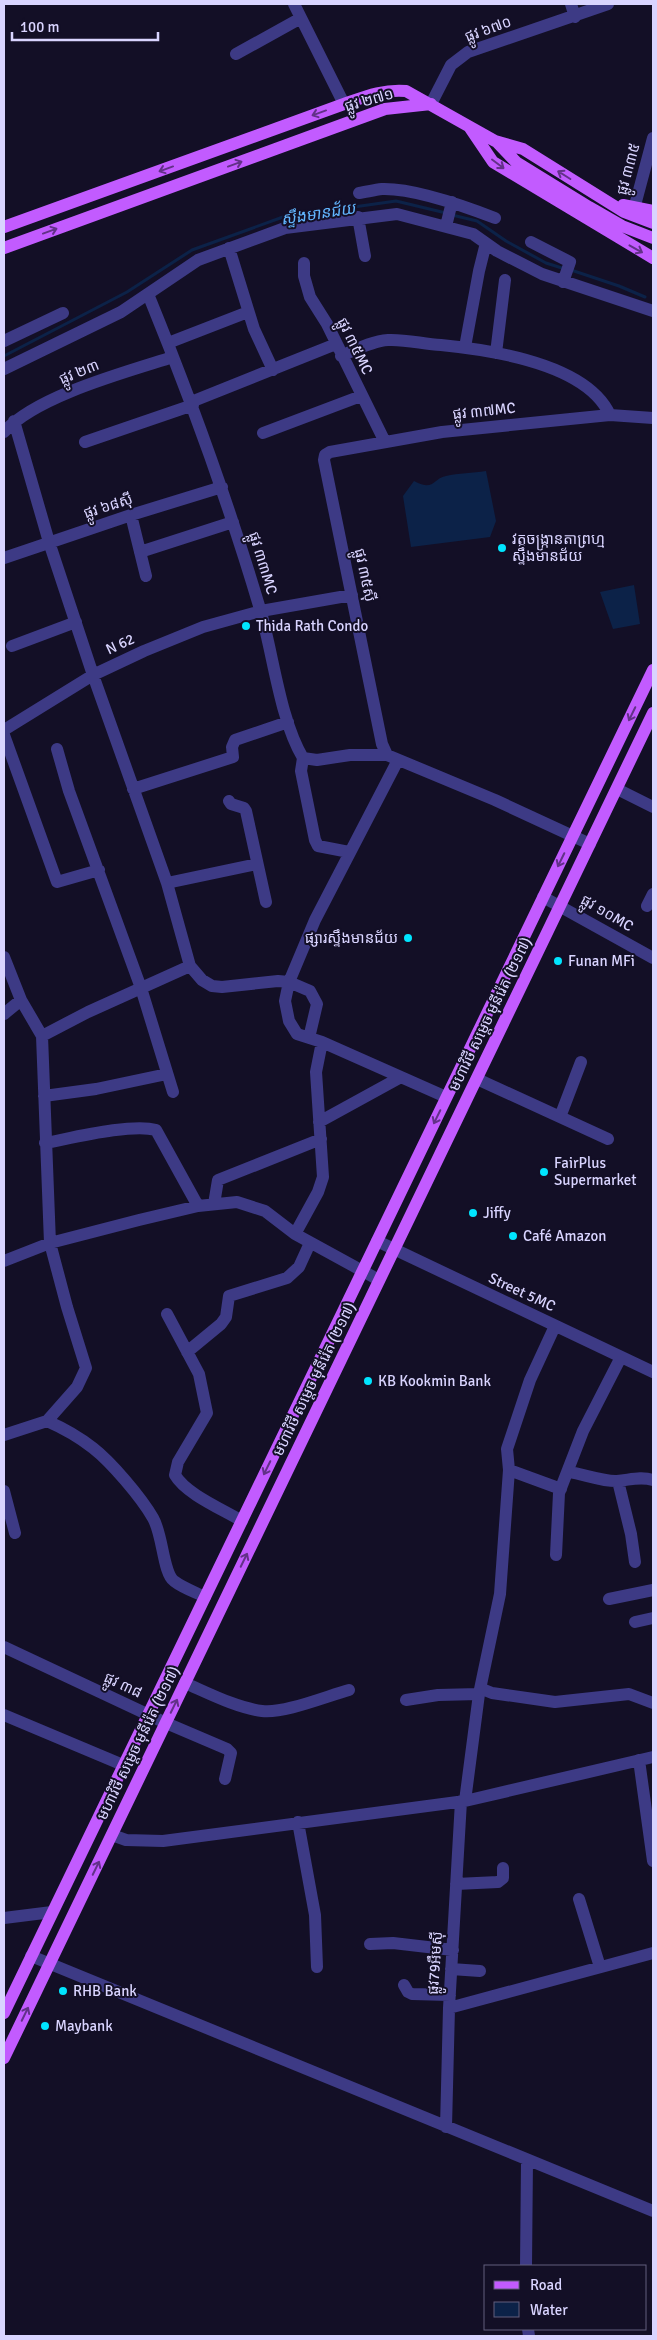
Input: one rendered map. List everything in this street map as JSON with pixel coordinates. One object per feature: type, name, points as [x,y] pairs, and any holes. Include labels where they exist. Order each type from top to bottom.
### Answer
[{"type":"main road","name":"ផ្លូវ ២៧១","points":[[4,227],[379,92],[406,91],[431,104]]},
{"type":"main road","name":"ផ្លូវ ២៧១","points":[[4,248],[386,109],[431,104]]},
{"type":"main road","points":[[431,104],[495,141],[523,149],[606,201],[639,219],[653,223]]},
{"type":"main road","points":[[469,126],[493,162],[653,258]]},
{"type":"main road","points":[[495,141],[516,162],[589,207],[622,226],[653,238]]},
{"type":"main road","points":[[606,201],[634,209],[653,211]]},
{"type":"main road","name":"មហាវិថី សម្តេច មុនីរ៉េត (២១៧)","points":[[4,2013],[653,670]]},
{"type":"main road","name":"មហាវិថី សម្តេច មុនីរ៉េត (២១៧)","points":[[4,2058],[653,713]]},
{"type":"street","points":[[294,4],[344,104]]},
{"type":"street","points":[[571,4],[575,17]]},
{"type":"street","name":"ផ្លូវ ៦៧០","points":[[431,104],[451,65],[468,52],[575,17],[608,4]]},
{"type":"street","points":[[236,54],[301,18]]},
{"type":"street","name":"ផ្លូវ ៣៣៥","points":[[634,209],[653,138]]},
{"type":"street","points":[[359,193],[382,189],[401,191],[449,214],[486,244],[542,274],[565,275],[653,311]]},
{"type":"street","points":[[4,369],[121,312],[198,260],[285,228],[358,217],[397,214],[449,214],[495,218]]},
{"type":"street","points":[[358,217],[364,256]]},
{"type":"street","points":[[531,242],[570,262],[565,275]]},
{"type":"street","points":[[465,347],[486,244]]},
{"type":"street","points":[[229,248],[248,312],[273,370]]},
{"type":"street","name":"ផ្លូវ ៣៥MC","points":[[304,263],[306,288],[310,297],[327,324],[341,356],[385,442]]},
{"type":"street","points":[[496,353],[506,280]]},
{"type":"street","name":"ផ្លូវ ៣៣MC","points":[[148,294],[192,403],[222,487],[261,611],[288,722],[295,745],[303,758],[301,771],[318,846],[349,852]]},
{"type":"street","points":[[168,343],[248,312]]},
{"type":"street","points":[[4,341],[63,313]]},
{"type":"street","points":[[341,356],[386,340],[465,347],[524,359],[550,368],[586,387],[605,404],[610,415]]},
{"type":"street","points":[[85,442],[192,403],[336,344]]},
{"type":"street","name":"ផ្លូវ ២៣","points":[[4,432],[14,420],[92,383],[173,357]]},
{"type":"street","points":[[264,433],[361,396]]},
{"type":"street","name":"ផ្លូវ ៣៧MC","points":[[324,460],[330,452],[442,432],[610,415],[653,418]]},
{"type":"street","points":[[14,420],[49,542],[93,675],[167,883],[190,966],[202,980],[212,986],[222,988],[278,981],[289,982],[310,991],[317,1004],[310,1038]]},
{"type":"street","name":"ផ្លូវ ៣៥ស៊ី","points":[[324,460],[382,744],[392,757]]},
{"type":"street","name":"ផ្លូវ ៦៨ស៊ី","points":[[4,558],[131,515],[222,487]]},
{"type":"street","points":[[131,515],[146,576]]},
{"type":"street","points":[[140,552],[233,522]]},
{"type":"street","name":"N 62","points":[[4,730],[93,675],[144,651],[203,627],[261,611],[352,595]]},
{"type":"street","points":[[12,646],[76,622]]},
{"type":"street","points":[[133,789],[233,757],[235,740],[288,722]]},
{"type":"street","points":[[4,730],[57,882],[99,870]]},
{"type":"street","points":[[57,749],[69,791],[141,988],[173,1092]]},
{"type":"street","points":[[303,758],[317,760],[350,754],[392,757],[495,800],[590,844]]},
{"type":"street","points":[[392,757],[349,852],[315,920],[289,982],[285,1001],[289,1021],[297,1034],[322,1042],[446,1097]]},
{"type":"street","points":[[617,789],[653,808]]},
{"type":"street","points":[[229,801],[231,804],[244,808],[246,811],[266,902]]},
{"type":"street","points":[[167,883],[257,864]]},
{"type":"street","points":[[646,906],[653,894]]},
{"type":"street","name":"ផ្លូវ ១០MC","points":[[544,897],[653,958]]},
{"type":"street","points":[[4,957],[21,1000],[42,1036],[50,1244],[86,1368],[77,1387],[47,1421],[4,1435]]},
{"type":"street","points":[[42,1036],[88,1012],[190,966]]},
{"type":"street","points":[[4,1014],[21,1000]]},
{"type":"street","points":[[295,1234],[318,1192],[322,1177],[316,1072],[322,1042]]},
{"type":"street","points":[[560,1117],[581,1062]]},
{"type":"street","points":[[44,1096],[96,1089],[167,1074]]},
{"type":"street","points":[[319,1122],[401,1076]]},
{"type":"street","points":[[477,1079],[608,1139]]},
{"type":"street","points":[[45,1143],[108,1132],[143,1128],[156,1130],[198,1206]]},
{"type":"street","points":[[214,1204],[218,1180],[321,1139]]},
{"type":"street","points":[[4,1261],[50,1244],[198,1206],[237,1202],[265,1211],[295,1234],[379,1280]]},
{"type":"street","name":"Street 5MC","points":[[377,1241],[653,1372]]},
{"type":"street","points":[[187,1352],[221,1324],[226,1317],[229,1296],[287,1278],[299,1267],[310,1243]]},
{"type":"street","points":[[167,1314],[198,1374],[207,1413],[178,1462],[175,1475],[180,1483],[192,1492],[242,1520]]},
{"type":"street","name":"ផ្លូវ79អឹមស៊ី","points":[[446,2127],[449,2008],[463,1801],[481,1691],[500,1594],[509,1470],[507,1449],[530,1380],[556,1326]]},
{"type":"street","points":[[556,1555],[557,1508],[561,1489],[570,1472],[583,1432],[621,1357]]},
{"type":"street","points":[[47,1421],[94,1448],[114,1470],[152,1517],[163,1544],[165,1568],[173,1581],[205,1597]]},
{"type":"street","points":[[509,1470],[561,1489]]},
{"type":"street","points":[[570,1472],[618,1481],[644,1477],[653,1480]]},
{"type":"street","points":[[618,1481],[631,1534],[635,1562]]},
{"type":"street","points":[[4,1491],[16,1533]]},
{"type":"street","points":[[609,1599],[653,1590]]},
{"type":"street","points":[[635,1622],[653,1618]]},
{"type":"street","name":"ផ្លូវ ៣៨","points":[[4,1646],[148,1715],[230,1751],[225,1780]]},
{"type":"street","points":[[185,1683],[217,1697],[263,1711],[284,1709],[349,1690]]},
{"type":"street","points":[[406,1700],[481,1691],[555,1702],[629,1694],[653,1703]]},
{"type":"street","points":[[4,1715],[123,1765]]},
{"type":"street","points":[[112,1835],[126,1840],[163,1840],[463,1801],[653,1757]]},
{"type":"street","points":[[639,1760],[653,1861]]},
{"type":"street","points":[[298,1822],[315,1915],[317,1967]]},
{"type":"street","points":[[456,1884],[498,1882],[503,1878],[503,1868]]},
{"type":"street","points":[[579,1899],[600,1968]]},
{"type":"street","points":[[4,1918],[52,1912]]},
{"type":"street","points":[[370,1944],[393,1944],[453,1950]]},
{"type":"street","points":[[449,2008],[653,1953]]},
{"type":"street","points":[[31,1956],[653,2212]]},
{"type":"street","points":[[452,1970],[480,1972]]},
{"type":"street","points":[[404,1985],[408,1992],[412,1994],[450,1995]]},
{"type":"street","points":[[526,2265],[527,2160]]},
{"type":"water","points":[[486,471],[496,521],[490,537],[411,547],[403,496],[414,481],[429,485],[446,476]]},
{"type":"water","points":[[634,585],[640,624],[613,629],[600,592]]},
{"type":"waterway","name":"ស្ទឹងមានជ័យ","points":[[4,356],[127,292],[192,250],[283,217],[396,201],[446,213]]},
{"type":"waterway","name":"ស្ទឹងមានជ័យ","points":[[452,215],[477,221],[506,241],[546,263],[565,269]]},
{"type":"waterway","name":"ស្ទឹងមានជ័យ","points":[[571,270],[645,297]]},
{"type":"place","name":"វត្តចង្ក្រានតាព្រហ្ម ស្ទឹងមានជ័យ","points":[[502,548]]},
{"type":"place","name":"Thida Rath Condo","points":[[246,626]]},
{"type":"place","name":"ផ្សារស្ទឹងមានជ័យ","points":[[408,938]]},
{"type":"place","name":"Funan MFi","points":[[558,961]]},
{"type":"place","name":"FairPlus Supermarket","points":[[544,1172]]},
{"type":"place","name":"Jiffy","points":[[473,1213]]},
{"type":"place","name":"Café Amazon","points":[[513,1236]]},
{"type":"place","name":"KB Kookmin Bank","points":[[368,1381]]},
{"type":"place","name":"RHB Bank","points":[[63,1991]]},
{"type":"place","name":"Maybank","points":[[45,2026]]}]
